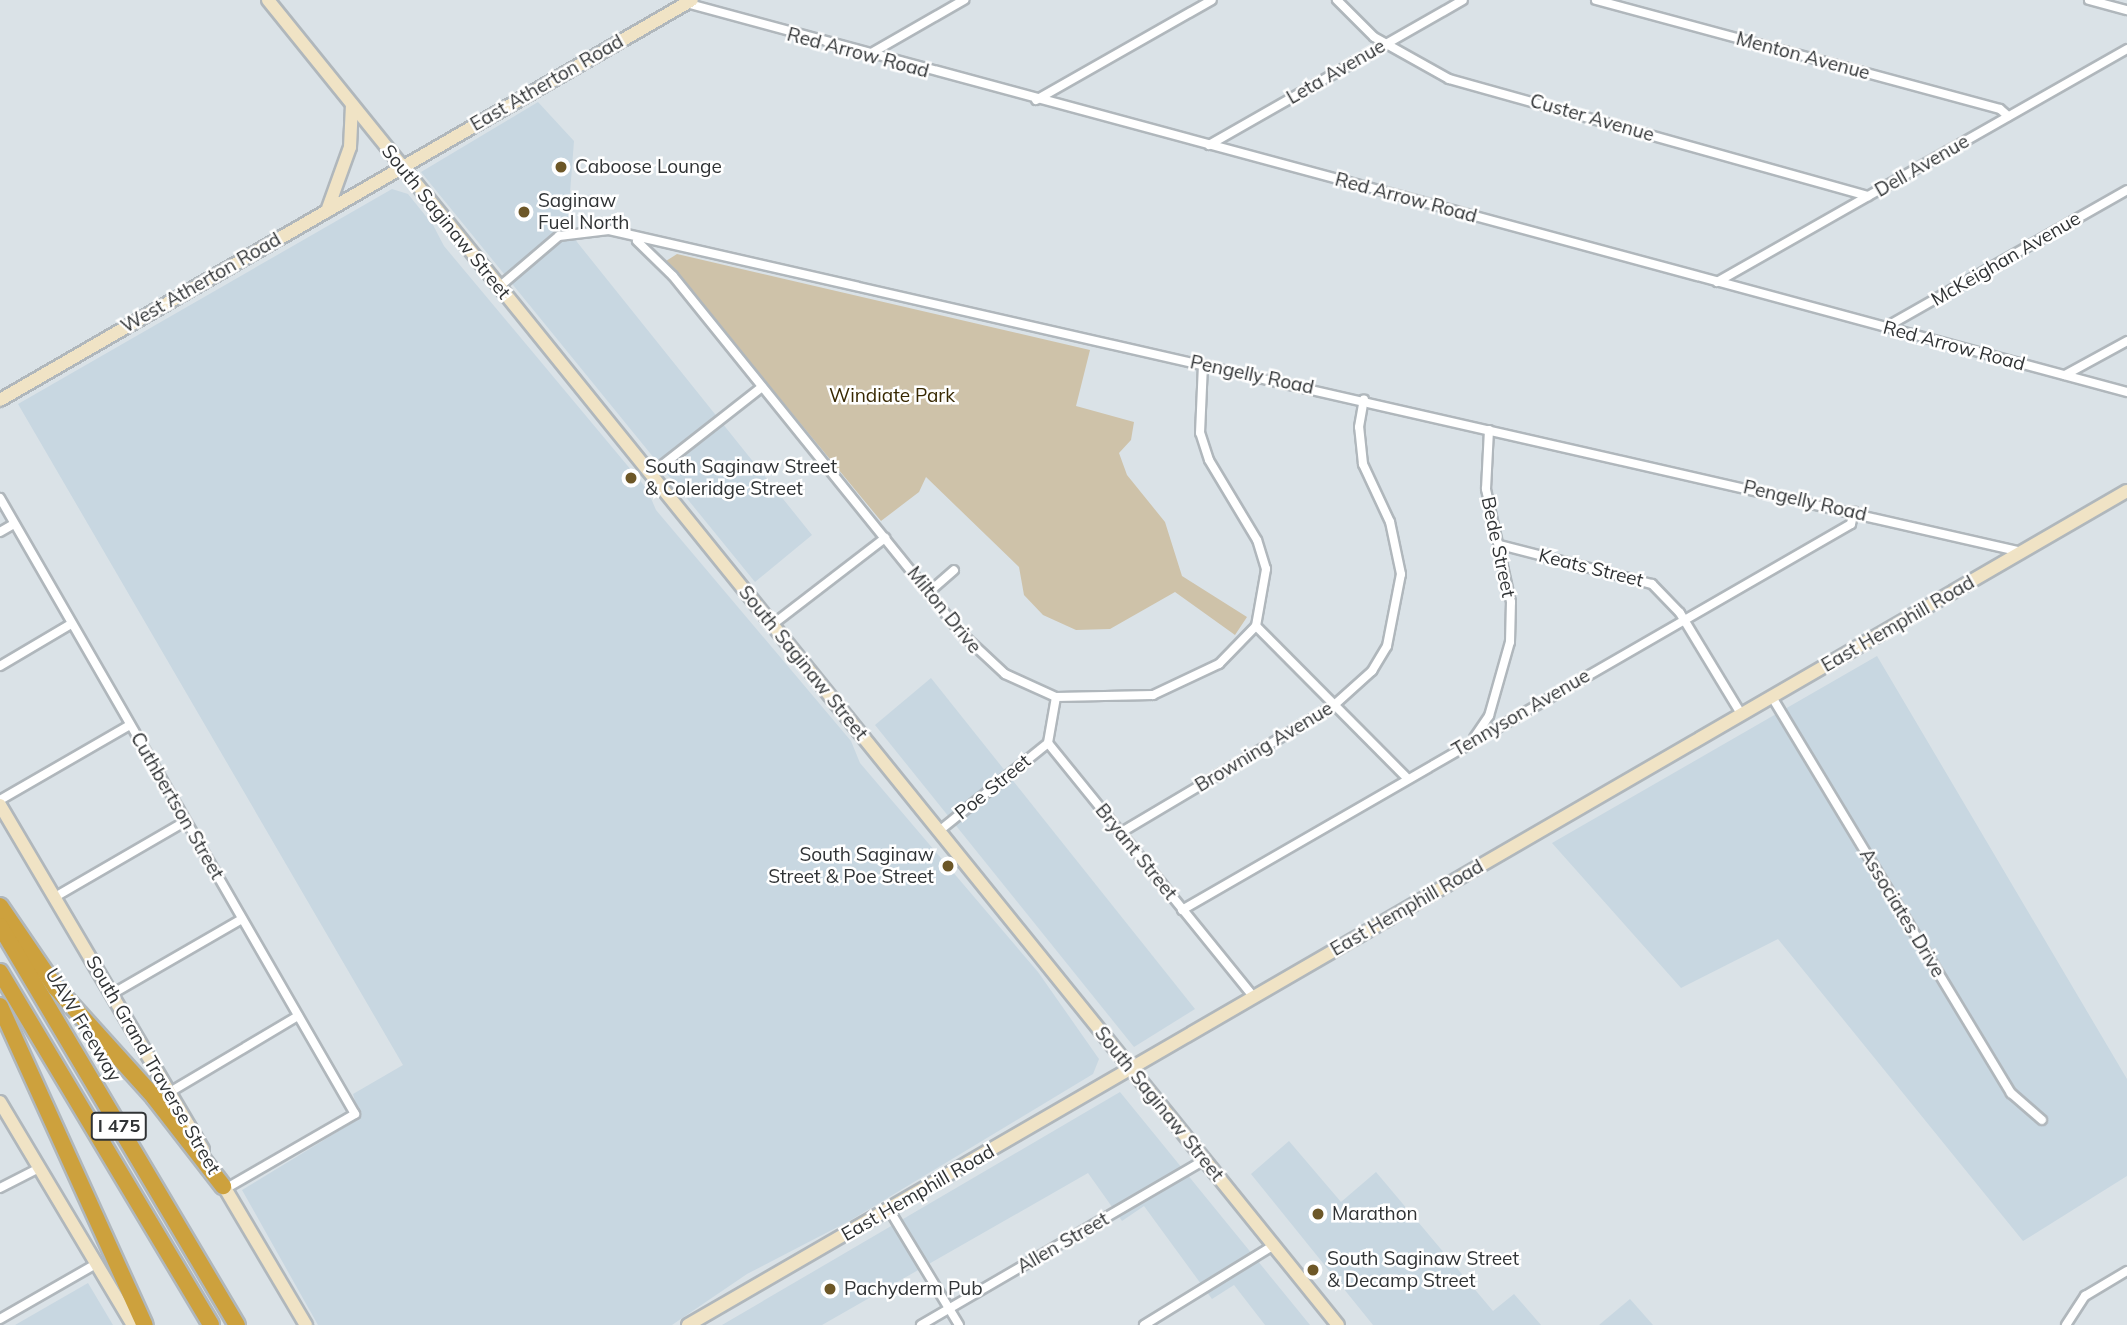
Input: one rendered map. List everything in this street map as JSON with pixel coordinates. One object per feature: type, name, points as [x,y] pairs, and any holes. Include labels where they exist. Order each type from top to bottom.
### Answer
[{"type":"highway","points":[[0,906],[56,988],[154,1097],[224,1188]]},
{"type":"highway","name":"UAW Freeway","points":[[0,926],[237,1325]]},
{"type":"highway","name":"I 475","points":[[0,972],[211,1325]]},
{"type":"highway","points":[[0,1006],[145,1325]]},
{"type":"main road","name":"South Saginaw Street","points":[[268,0],[1338,1325]]},
{"type":"main road","name":"East Atherton Road","points":[[402,167],[689,2]]},
{"type":"main road","points":[[327,211],[352,141],[352,105]]},
{"type":"main road","name":"West Atherton Road","points":[[0,400],[402,167]]},
{"type":"main road","name":"East Hemphill Road","points":[[688,1325],[890,1211],[1740,712],[1772,697],[2127,491]]},
{"type":"main road","name":"South Grand Traverse Street","points":[[0,802],[306,1325]]},
{"type":"main road","points":[[0,1102],[133,1325]]},
{"type":"street","points":[[868,55],[964,0]]},
{"type":"street","points":[[1036,100],[1212,0]]},
{"type":"street","name":"Custer Avenue","points":[[1337,0],[1385,44],[1449,79],[1868,197]]},
{"type":"street","name":"Leta Avenue","points":[[1209,145],[1463,0]]},
{"type":"street","name":"Menton Avenue","points":[[1596,0],[2000,109],[2008,116]]},
{"type":"street","points":[[2090,0],[2127,10]]},
{"type":"street","name":"Red Arrow Road","points":[[689,2],[868,55],[2127,392]]},
{"type":"street","name":"Dell Avenue","points":[[1717,282],[2127,49]]},
{"type":"street","name":"McKeighan Avenue","points":[[1886,327],[2127,190]]},
{"type":"street","name":"Pengelly Road","points":[[499,287],[559,236],[609,230],[637,241],[1364,399],[2022,552]]},
{"type":"street","name":"Milton Drive","points":[[637,241],[673,276],[983,657],[1056,698]]},
{"type":"street","points":[[2066,375],[2127,341]]},
{"type":"street","points":[[1048,743],[1056,698],[1153,695],[1219,664],[1256,626],[1266,569],[1257,540],[1203,442],[1203,365]]},
{"type":"street","points":[[651,474],[762,387]]},
{"type":"street","name":"Browning Avenue","points":[[1121,833],[1332,707],[1372,671],[1387,646],[1401,600],[1394,535],[1359,442],[1364,399]]},
{"type":"street","name":"Bede Street","points":[[1472,741],[1489,716],[1510,642],[1511,602],[1486,489],[1489,430]]},
{"type":"street","name":"Cuthbertson Street","points":[[0,498],[355,1114],[224,1188]]},
{"type":"street","name":"Tennyson Avenue","points":[[1182,910],[1851,524],[1854,512]]},
{"type":"street","points":[[0,532],[14,524]]},
{"type":"street","points":[[772,625],[885,538]]},
{"type":"street","name":"Keats Street","points":[[1500,545],[1637,577],[1666,595],[1740,712]]},
{"type":"street","points":[[929,592],[954,570]]},
{"type":"street","points":[[0,666],[71,624]]},
{"type":"street","points":[[1256,626],[1332,707],[1407,778]]},
{"type":"street","name":"Associates Drive","points":[[1772,697],[2011,1093],[2042,1120]]},
{"type":"street","points":[[0,802],[130,725]]},
{"type":"street","name":"Poe Street","points":[[939,831],[1048,743]]},
{"type":"street","name":"Bryant Street","points":[[1048,743],[1254,998]]},
{"type":"street","points":[[55,897],[186,821]]},
{"type":"street","points":[[112,994],[243,919]]},
{"type":"street","points":[[170,1092],[298,1016]]},
{"type":"street","name":"Allen Street","points":[[921,1325],[1205,1160]]},
{"type":"street","points":[[0,1188],[39,1168]]},
{"type":"street","points":[[890,1211],[959,1325]]},
{"type":"street","points":[[1144,1325],[1274,1245]]},
{"type":"street","points":[[0,1319],[96,1264]]},
{"type":"street","points":[[2066,1325],[2085,1296],[2127,1271]]},
{"type":"shaded area","points":[[538,102],[574,141],[568,219],[577,242],[812,535],[755,582],[421,172]]},
{"type":"shaded area","points":[[392,189],[408,194],[433,225],[444,246],[647,489],[656,510],[851,741],[860,763],[1038,972],[1099,1059],[1093,1074],[851,1220],[747,1274],[672,1325],[318,1325],[242,1190],[360,1118],[353,1094],[403,1065],[18,404]]},
{"type":"shaded area","points":[[1877,656],[2127,1079],[2127,1176],[2023,1241],[1778,939],[1681,988],[1552,843]]},
{"type":"shaded area","points":[[931,678],[1195,1009],[1134,1047],[875,725]]},
{"type":"shaded area","points":[[1120,1092],[1310,1325],[1265,1325],[1234,1285],[1212,1299],[1144,1206],[1122,1221],[1088,1173],[822,1325],[722,1325]]},
{"type":"shaded area","points":[[1289,1141],[1341,1202],[1376,1172],[1493,1311],[1514,1294],[1541,1325],[1373,1325],[1251,1174]]},
{"type":"shaded area","points":[[88,1283],[113,1325],[15,1325]]},
{"type":"shaded area","points":[[1630,1299],[1653,1325],[1599,1325]]},
{"type":"green space","name":"Windiate Park","points":[[677,254],[1090,350],[1076,406],[1134,422],[1131,440],[1119,453],[1127,475],[1165,522],[1182,576],[1247,617],[1235,635],[1175,592],[1110,629],[1076,630],[1043,615],[1024,595],[1019,567],[926,477],[919,492],[881,521],[666,261]]},
{"type":"place","name":"Caboose Lounge","points":[[561,167]]},
{"type":"place","name":"Saginaw Fuel North","points":[[524,212]]},
{"type":"place","name":"South Saginaw Street & Coleridge Street","points":[[631,478]]},
{"type":"place","name":"South Saginaw Street & Poe Street","points":[[948,866]]},
{"type":"place","name":"Marathon","points":[[1318,1214]]},
{"type":"place","name":"South Saginaw Street & Decamp Street","points":[[1313,1270]]},
{"type":"place","name":"Pachyderm Pub","points":[[830,1289]]}]
